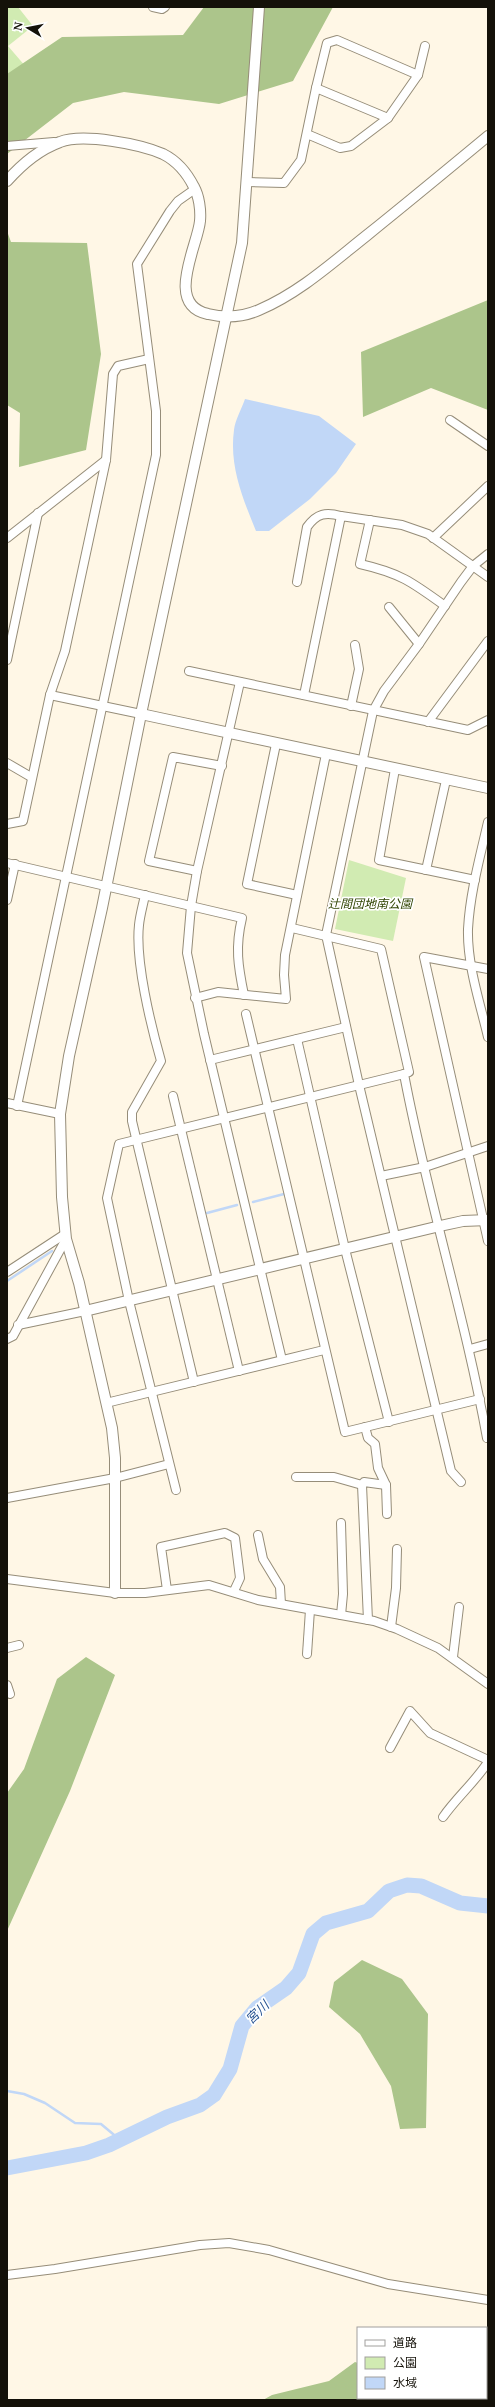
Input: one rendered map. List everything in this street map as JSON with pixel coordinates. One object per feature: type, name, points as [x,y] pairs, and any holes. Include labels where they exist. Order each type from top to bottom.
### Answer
[{"type":"street","points":[[153,7],[162,9],[165,7]]},
{"type":"street","points":[[115,1593],[115,1478],[112,1428],[85,1310],[66,1236],[62,1196],[60,1114],[69,1056],[106,887],[141,714],[228,316],[242,243],[248,182],[259,7]]},
{"type":"street","points":[[248,182],[284,183],[301,160],[327,43],[337,40],[418,75]]},
{"type":"street","points":[[307,134],[340,148],[351,146],[388,118],[418,75],[425,46]]},
{"type":"street","points":[[316,88],[388,118]]},
{"type":"street","points":[[7,146],[62,141],[95,140],[127,144],[163,155],[177,163],[195,189],[199,204],[200,221],[185,277],[187,292],[192,305],[206,314],[228,316],[258,310],[282,299],[317,276],[488,136]]},
{"type":"street","points":[[7,182],[25,162],[62,141]]},
{"type":"street","points":[[17,1106],[156,455],[156,411],[137,264],[170,211],[178,201],[195,189]]},
{"type":"street","points":[[7,824],[23,822],[31,777],[50,695],[65,651],[106,460],[115,368],[149,359]]},
{"type":"street","points":[[450,420],[488,446]]},
{"type":"street","points":[[7,538],[106,460]]},
{"type":"street","points":[[433,538],[488,486]]},
{"type":"street","points":[[7,660],[38,513]]},
{"type":"street","points":[[297,582],[307,527],[312,520],[320,514],[329,513],[402,525],[433,538],[488,577]]},
{"type":"street","points":[[304,695],[341,516]]},
{"type":"street","points":[[370,520],[360,564],[390,571],[412,581],[445,606]]},
{"type":"street","points":[[461,1482],[450,1471],[437,1410],[359,1085],[326,935],[373,712],[384,691],[419,644],[473,566],[488,554]]},
{"type":"street","points":[[389,607],[419,644]]},
{"type":"street","points":[[428,722],[488,642]]},
{"type":"street","points":[[351,706],[359,669],[355,645]]},
{"type":"street","points":[[189,671],[304,695],[373,712],[468,730],[488,720]]},
{"type":"street","points":[[240,682],[197,871],[191,906],[187,953],[195,998],[282,1360]]},
{"type":"street","points":[[50,695],[488,788]]},
{"type":"street","points":[[276,744],[247,884],[296,895]]},
{"type":"street","points":[[195,998],[218,992],[286,998],[284,968],[292,928],[296,895],[326,754]]},
{"type":"street","points":[[197,871],[149,861],[173,757],[222,766]]},
{"type":"street","points":[[7,763],[31,777]]},
{"type":"street","points":[[395,769],[379,860],[475,880]]},
{"type":"street","points":[[426,870],[446,780]]},
{"type":"street","points":[[488,822],[475,880],[468,930],[471,966],[488,1037]]},
{"type":"street","points":[[7,900],[11,864],[67,875],[106,887],[242,918],[237,937],[237,963],[244,995]]},
{"type":"street","points":[[145,895],[139,926],[139,961],[155,1041],[161,1062],[132,1112],[136,1139],[171,1291],[194,1382]]},
{"type":"street","points":[[176,1490],[129,1301],[107,1198],[119,1144],[409,1072],[381,949],[292,928]]},
{"type":"street","points":[[488,969],[424,957],[467,1152],[485,1220],[488,1241]]},
{"type":"street","points":[[246,1014],[324,1350],[345,1432],[480,1399]]},
{"type":"street","points":[[210,1060],[346,1027]]},
{"type":"street","points":[[297,1039],[345,1249],[389,1422]]},
{"type":"street","points":[[404,1074],[425,1167],[470,1349],[487,1438]]},
{"type":"street","points":[[173,1096],[239,1371]]},
{"type":"street","points":[[7,1103],[60,1114]]},
{"type":"street","points":[[381,1176],[425,1167],[488,1146]]},
{"type":"street","points":[[18,1325],[129,1301],[440,1226],[485,1220]]},
{"type":"street","points":[[7,1272],[66,1236]]},
{"type":"street","points":[[7,1339],[12,1336],[66,1236]]},
{"type":"street","points":[[470,1349],[488,1344]]},
{"type":"street","points":[[106,1403],[324,1350]]},
{"type":"street","points":[[365,1427],[368,1438],[374,1444],[378,1468],[386,1485],[386,1514]]},
{"type":"street","points":[[7,1498],[115,1478],[169,1464]]},
{"type":"street","points":[[296,1477],[334,1477],[362,1485],[364,1482],[386,1485]]},
{"type":"street","points":[[362,1485],[368,1620]]},
{"type":"street","points":[[341,1523],[343,1594],[341,1615]]},
{"type":"street","points":[[167,1590],[161,1547],[225,1533],[235,1538],[240,1578],[234,1591]]},
{"type":"street","points":[[258,1535],[264,1559],[280,1588],[281,1604]]},
{"type":"street","points":[[391,1627],[396,1588],[396,1549]]},
{"type":"street","points":[[7,1579],[115,1593],[167,1590],[210,1585],[234,1591],[258,1600],[368,1620],[391,1627],[426,1641],[453,1657],[488,1684]]},
{"type":"street","points":[[453,1657],[459,1607]]},
{"type":"street","points":[[307,1654],[310,1610]]},
{"type":"street","points":[[7,1648],[19,1645]]},
{"type":"street","points":[[7,1684],[10,1694]]},
{"type":"street","points":[[390,1748],[410,1711],[430,1733],[488,1761],[476,1780],[458,1796],[443,1817]]},
{"type":"street","points":[[7,2275],[55,2269],[200,2245],[229,2243],[269,2250],[388,2284],[488,2300]]},
{"type":"green space","points":[[7,7],[18,7],[33,26],[8,46],[26,67],[7,84]]},
{"type":"green space","points":[[204,7],[333,7],[293,81],[219,104],[124,92],[73,103],[7,154],[7,74],[62,37],[183,35]]},
{"type":"green space","points":[[7,231],[11,242],[87,243],[101,354],[86,450],[19,467],[20,413],[7,405]]},
{"type":"green space","points":[[488,300],[488,410],[431,388],[363,417],[361,352]]},
{"type":"green space","name":"辻間団地南公園","points":[[349,860],[406,878],[393,941],[335,929]]},
{"type":"green space","points":[[86,1657],[115,1675],[70,1791],[7,1931],[7,1793],[24,1769],[57,1679]]},
{"type":"green space","points":[[362,1960],[402,1979],[428,2014],[426,2128],[400,2129],[391,2086],[360,2034],[329,2007],[334,1982]]},
{"type":"green space","points":[[355,2362],[357,2363],[357,2399],[364,2400],[263,2400],[272,2395],[329,2381]]},
{"type":"water","points":[[245,399],[319,416],[356,444],[336,473],[310,499],[269,531],[256,531],[246,507],[235,469],[233,443],[234,430]]},
{"type":"waterway","points":[[253,1202],[284,1194]]},
{"type":"waterway","points":[[207,1213],[237,1205]]},
{"type":"waterway","points":[[7,1281],[52,1251]]},
{"type":"waterway","name":"宮川","points":[[7,2168],[86,2153],[109,2145],[167,2117],[200,2105],[214,2095],[230,2069],[242,2026],[257,2008],[286,1988],[299,1973],[313,1934],[326,1923],[368,1911],[389,1891],[407,1885],[421,1886],[460,1903],[488,1906]]},
{"type":"waterway","points":[[7,2091],[24,2094],[45,2103],[75,2123],[101,2124],[119,2139]]}]
